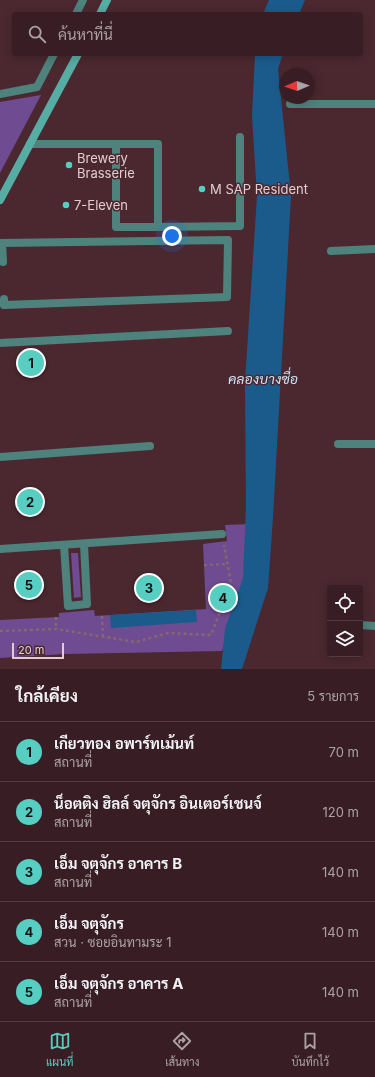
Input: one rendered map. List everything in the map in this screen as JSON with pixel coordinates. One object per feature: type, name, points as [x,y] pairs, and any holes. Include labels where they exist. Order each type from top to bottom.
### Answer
[{"type":"street","points":[[77,12],[83,0]]},
{"type":"street","points":[[101,12],[107,0]]},
{"type":"street","points":[[0,94],[37,87],[53,56]]},
{"type":"street","points":[[0,200],[77,56]]},
{"type":"street","points":[[315,104],[375,104]]},
{"type":"street","points":[[116,144],[116,227],[240,226],[240,137]]},
{"type":"street","points":[[30,144],[158,144],[158,227]]},
{"type":"street","points":[[2,262],[3,243],[228,240],[227,297],[4,305],[4,299]]},
{"type":"street","points":[[331,251],[375,249]]},
{"type":"street","points":[[0,343],[228,331]]},
{"type":"street","points":[[338,444],[375,444]]},
{"type":"street","points":[[0,457],[150,446]]},
{"type":"street","points":[[0,549],[222,534]]},
{"type":"street","points":[[64,545],[68,606],[87,604],[88,567],[84,544]]},
{"type":"street","points":[[363,625],[375,626]]},
{"type":"path","points":[[0,631],[56,629],[136,642],[168,633],[211,635],[232,583],[222,534]]},
{"type":"path","points":[[204,565],[228,564]]},
{"type":"path","points":[[102,616],[103,636]]},
{"type":"path","points":[[56,617],[56,629]]},
{"type":"shaded area","points":[[41,95],[0,173],[0,102]]},
{"type":"shaded area","points":[[250,524],[243,586],[222,651],[65,654],[0,658],[0,620],[59,617],[59,613],[94,610],[95,616],[206,609],[203,544],[227,541],[225,525]]},
{"type":"shaded area","points":[[71,553],[78,553],[81,597],[74,598]]},
{"type":"water","points":[[269,0],[305,0],[300,12],[264,12]]},
{"type":"water","name":"คลองบางซื่อ","points":[[255,56],[282,56],[278,69],[279,104],[282,104],[291,196],[268,588],[242,669],[221,669],[225,629],[243,578],[246,507],[245,382],[257,196],[252,116]]},
{"type":"water","points":[[196,610],[197,622],[111,628],[110,615]]},
{"type":"place","name":"Brewery Brasserie","points":[[69,165]]},
{"type":"place","name":"M SAP Resident","points":[[202,189]]},
{"type":"place","name":"7-Eleven","points":[[66,205]]},
{"type":"place","name":"เกียวทอง อพาร์ทเม้นท์","points":[[31,363]]},
{"type":"place","name":"น็อตติง ฮิลล์ จตุจักร อินเตอร์เชนจ์","points":[[30,502]]},
{"type":"place","name":"เอ็ม จตุจักร อาคาร A","points":[[29,585]]},
{"type":"place","name":"เอ็ม จตุจักร อาคาร B","points":[[149,588]]},
{"type":"place","name":"เอ็ม จตุจักร","points":[[223,598]]}]
